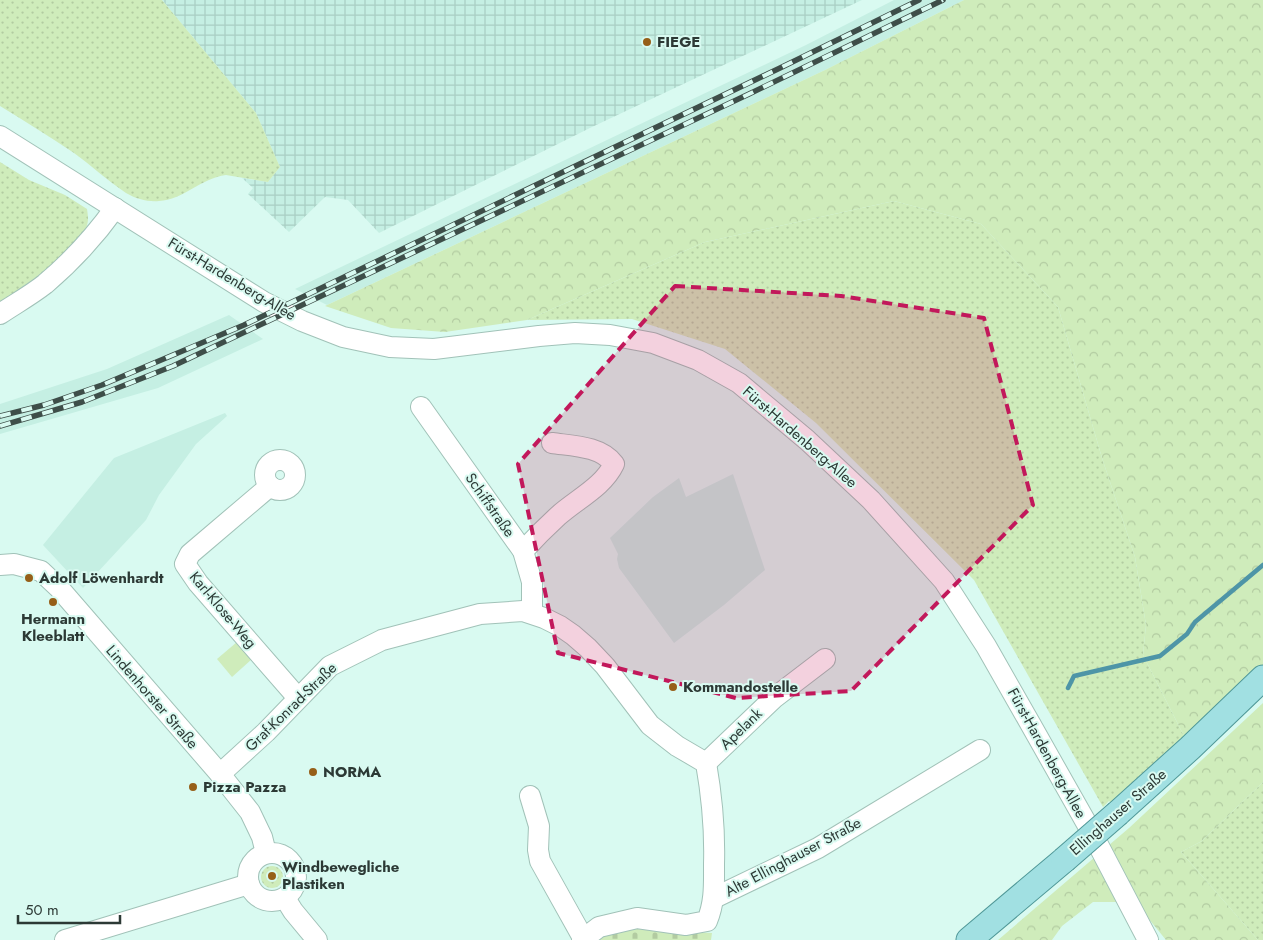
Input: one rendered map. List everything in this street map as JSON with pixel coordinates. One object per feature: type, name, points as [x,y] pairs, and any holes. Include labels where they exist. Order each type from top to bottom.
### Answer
[{"type":"main road","name":"Ellinghauser Straße","points":[[969,940],[1118,813],[1263,678]]},
{"type":"street","name":"Fürst-Hardenberg-Allee","points":[[0,136],[264,302],[302,321],[344,336],[390,347],[434,349],[574,333],[610,335],[653,343],[698,360],[739,383],[806,440],[871,500],[944,581],[986,646],[1022,709],[1148,940]]},
{"type":"street","points":[[0,314],[44,284],[101,228],[116,208]]},
{"type":"street","name":"Schiffstraße","points":[[421,407],[523,552],[532,582],[532,613]]},
{"type":"street","points":[[523,552],[558,516],[600,484],[609,474],[614,464],[608,455],[596,450],[552,442]]},
{"type":"street","name":"Karl-Klose-Weg","points":[[270,486],[190,554],[185,564],[198,583],[298,698]]},
{"type":"street","name":"Lindenhorster Straße","points":[[7,565],[40,571],[59,588],[220,774],[250,812],[262,837],[266,853]]},
{"type":"street","name":"Graf-Konrad-Straße","points":[[220,774],[266,732],[330,666],[382,640],[480,614],[523,611],[532,613],[560,626],[588,648],[605,666],[650,725],[677,746],[706,764]]},
{"type":"street","name":"Apelank","points":[[706,764],[768,703],[825,659]]},
{"type":"street","name":"Alte Ellinghauser Straße","points":[[582,939],[599,927],[637,918],[686,925],[707,921],[714,898],[818,848],[980,750]]},
{"type":"street","points":[[706,764],[715,832],[714,898]]},
{"type":"street","points":[[530,796],[539,826],[538,850],[540,860],[582,939]]},
{"type":"street","points":[[273,852],[288,858],[296,871],[295,886],[285,898],[264,900],[252,891],[249,884],[248,876],[253,862],[266,853],[273,852]]},
{"type":"street","points":[[65,940],[249,884]]},
{"type":"street","points":[[285,898],[293,911],[317,940]]},
{"type":"highlighted area","points":[[675,286],[841,296],[984,318],[1033,505],[851,691],[736,698],[558,653],[518,464]]},
{"type":"shaded area","points":[[162,0],[862,0],[592,127],[379,233],[348,200],[325,197],[289,232],[248,194],[253,188],[242,178],[268,182],[280,167],[256,113]]},
{"type":"shaded area","points":[[894,0],[964,0],[825,70],[327,305],[295,289],[806,45]]},
{"type":"shaded area","points":[[229,315],[263,339],[158,388],[0,434],[0,404],[107,369]]},
{"type":"shaded area","points":[[225,413],[227,416],[196,444],[159,495],[146,520],[83,588],[43,545],[114,458]]},
{"type":"shaded area","points":[[733,474],[765,570],[724,605],[674,643],[619,568],[618,554],[610,538],[653,497],[679,478],[686,497]]},
{"type":"green space","points":[[0,0],[162,0],[256,113],[280,167],[268,182],[226,175],[208,180],[168,200],[146,200],[126,193],[74,153],[0,106]]},
{"type":"green space","points":[[964,0],[1263,0],[1263,666],[1216,711],[1184,736],[1143,655],[1146,625],[1135,557],[1102,458],[1058,307],[981,224],[894,201],[705,242],[527,320],[445,332],[391,328],[325,306],[825,70]]},
{"type":"green space","points":[[0,162],[29,180],[65,195],[87,209],[88,223],[81,237],[72,247],[48,269],[0,305]]},
{"type":"green space","points":[[894,201],[981,224],[1058,307],[1102,458],[1135,557],[1146,625],[1143,655],[1184,736],[1111,803],[1109,801],[1103,807],[974,580],[816,423],[725,349],[632,319],[527,320],[705,242]]},
{"type":"green space","points":[[237,642],[252,659],[232,677],[217,659]]},
{"type":"green space","points":[[1263,703],[1263,782],[1202,841],[1181,852],[1258,940],[1166,940],[1135,902],[1093,902],[1062,926],[1052,940],[998,940],[1129,828]]},
{"type":"green space","points":[[1263,782],[1263,940],[1258,940],[1181,852],[1202,841]]},
{"type":"green space","points":[[272,866],[280,869],[283,877],[280,885],[272,888],[264,885],[261,877],[264,869]]},
{"type":"green space","points":[[619,928],[712,933],[711,940],[594,940]]},
{"type":"waterway","points":[[1068,688],[1074,676],[1160,656],[1187,634],[1195,622],[1263,565]]},
{"type":"railway","points":[[0,416],[44,405],[102,385],[244,325],[919,0]]},
{"type":"railway","points":[[0,426],[82,402],[173,366],[749,94],[943,0]]},
{"type":"place","name":"FIEGE","points":[[647,42]]},
{"type":"place","name":"Adolf Löwenhardt","points":[[29,578]]},
{"type":"place","name":"Hermann Kleeblatt","points":[[53,602]]},
{"type":"place","name":"Kommandostelle","points":[[673,687]]},
{"type":"place","name":"NORMA","points":[[313,772]]},
{"type":"place","name":"Pizza Pazza","points":[[193,787]]},
{"type":"place","name":"Windbewegliche Plastiken","points":[[272,876]]}]
